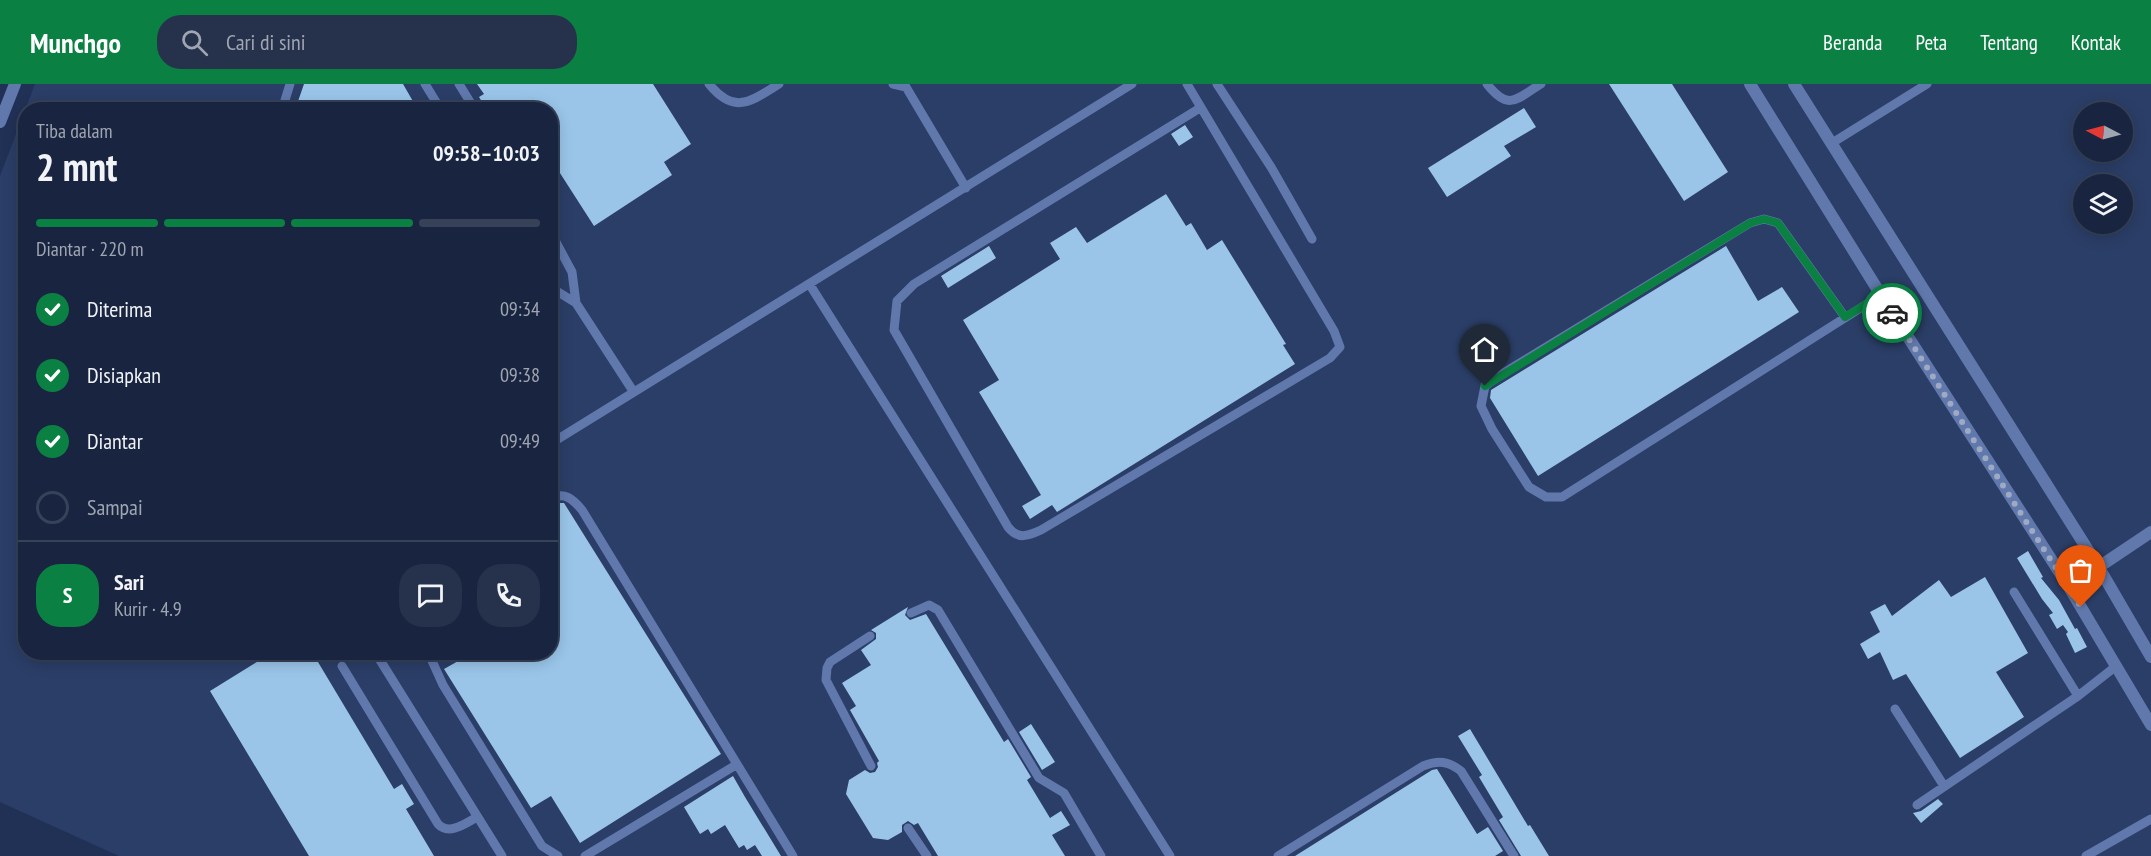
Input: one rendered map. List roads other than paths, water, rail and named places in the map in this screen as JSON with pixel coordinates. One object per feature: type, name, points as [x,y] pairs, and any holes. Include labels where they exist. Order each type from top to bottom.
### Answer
[{"type":"street","points":[[0,122],[15,84]]},
{"type":"street","points":[[1750,84],[1881,295],[2069,587],[2151,724]]},
{"type":"street","points":[[1794,84],[2098,566],[2151,657]]},
{"type":"street","points":[[2069,587],[2151,532]]},
{"type":"lane","points":[[284,102],[290,84]]},
{"type":"lane","points":[[425,84],[436,102]]},
{"type":"lane","points":[[459,84],[470,102]]},
{"type":"lane","points":[[709,84],[717,94],[737,104],[751,100],[779,84]]},
{"type":"lane","points":[[893,84],[906,86],[966,188]]},
{"type":"lane","points":[[558,439],[1132,84]]},
{"type":"lane","points":[[1187,84],[1334,331],[1340,347],[1330,358],[1041,530],[1027,536],[1018,535],[1008,527],[894,330],[897,301],[914,284],[1200,108]]},
{"type":"lane","points":[[1217,84],[1271,167],[1312,239]]},
{"type":"lane","points":[[1487,84],[1497,96],[1504,101],[1511,102],[1541,84]]},
{"type":"lane","points":[[1832,143],[1927,84]]},
{"type":"lane","points":[[1845,317],[1778,223],[1764,219],[1750,223],[1500,375],[1485,386],[1481,406],[1492,429],[1529,487],[1546,497],[1562,496],[1881,295]]},
{"type":"lane","points":[[558,246],[572,272],[576,303]]},
{"type":"lane","points":[[810,285],[1170,856]]},
{"type":"lane","points":[[558,291],[576,303],[633,391]]},
{"type":"lane","points":[[558,496],[565,496],[575,501],[582,510],[793,856]]},
{"type":"lane","points":[[2014,592],[2078,696]]},
{"type":"lane","points":[[911,613],[929,605],[938,610],[1039,778],[1064,793],[1101,856]]},
{"type":"lane","points":[[870,636],[830,662],[826,680],[872,766]]},
{"type":"lane","points":[[380,660],[502,856]]},
{"type":"lane","points":[[432,660],[443,685],[542,846],[558,856]]},
{"type":"lane","points":[[342,666],[442,829],[450,830],[477,817]]},
{"type":"lane","points":[[1917,805],[2078,696],[2115,667]]},
{"type":"lane","points":[[1895,709],[1944,786]]},
{"type":"lane","points":[[1278,856],[1423,766],[1444,761],[1461,771],[1514,856]]},
{"type":"lane","points":[[585,856],[736,765]]},
{"type":"lane","points":[[2086,856],[2151,819]]},
{"type":"lane","points":[[909,828],[927,856]]}]
